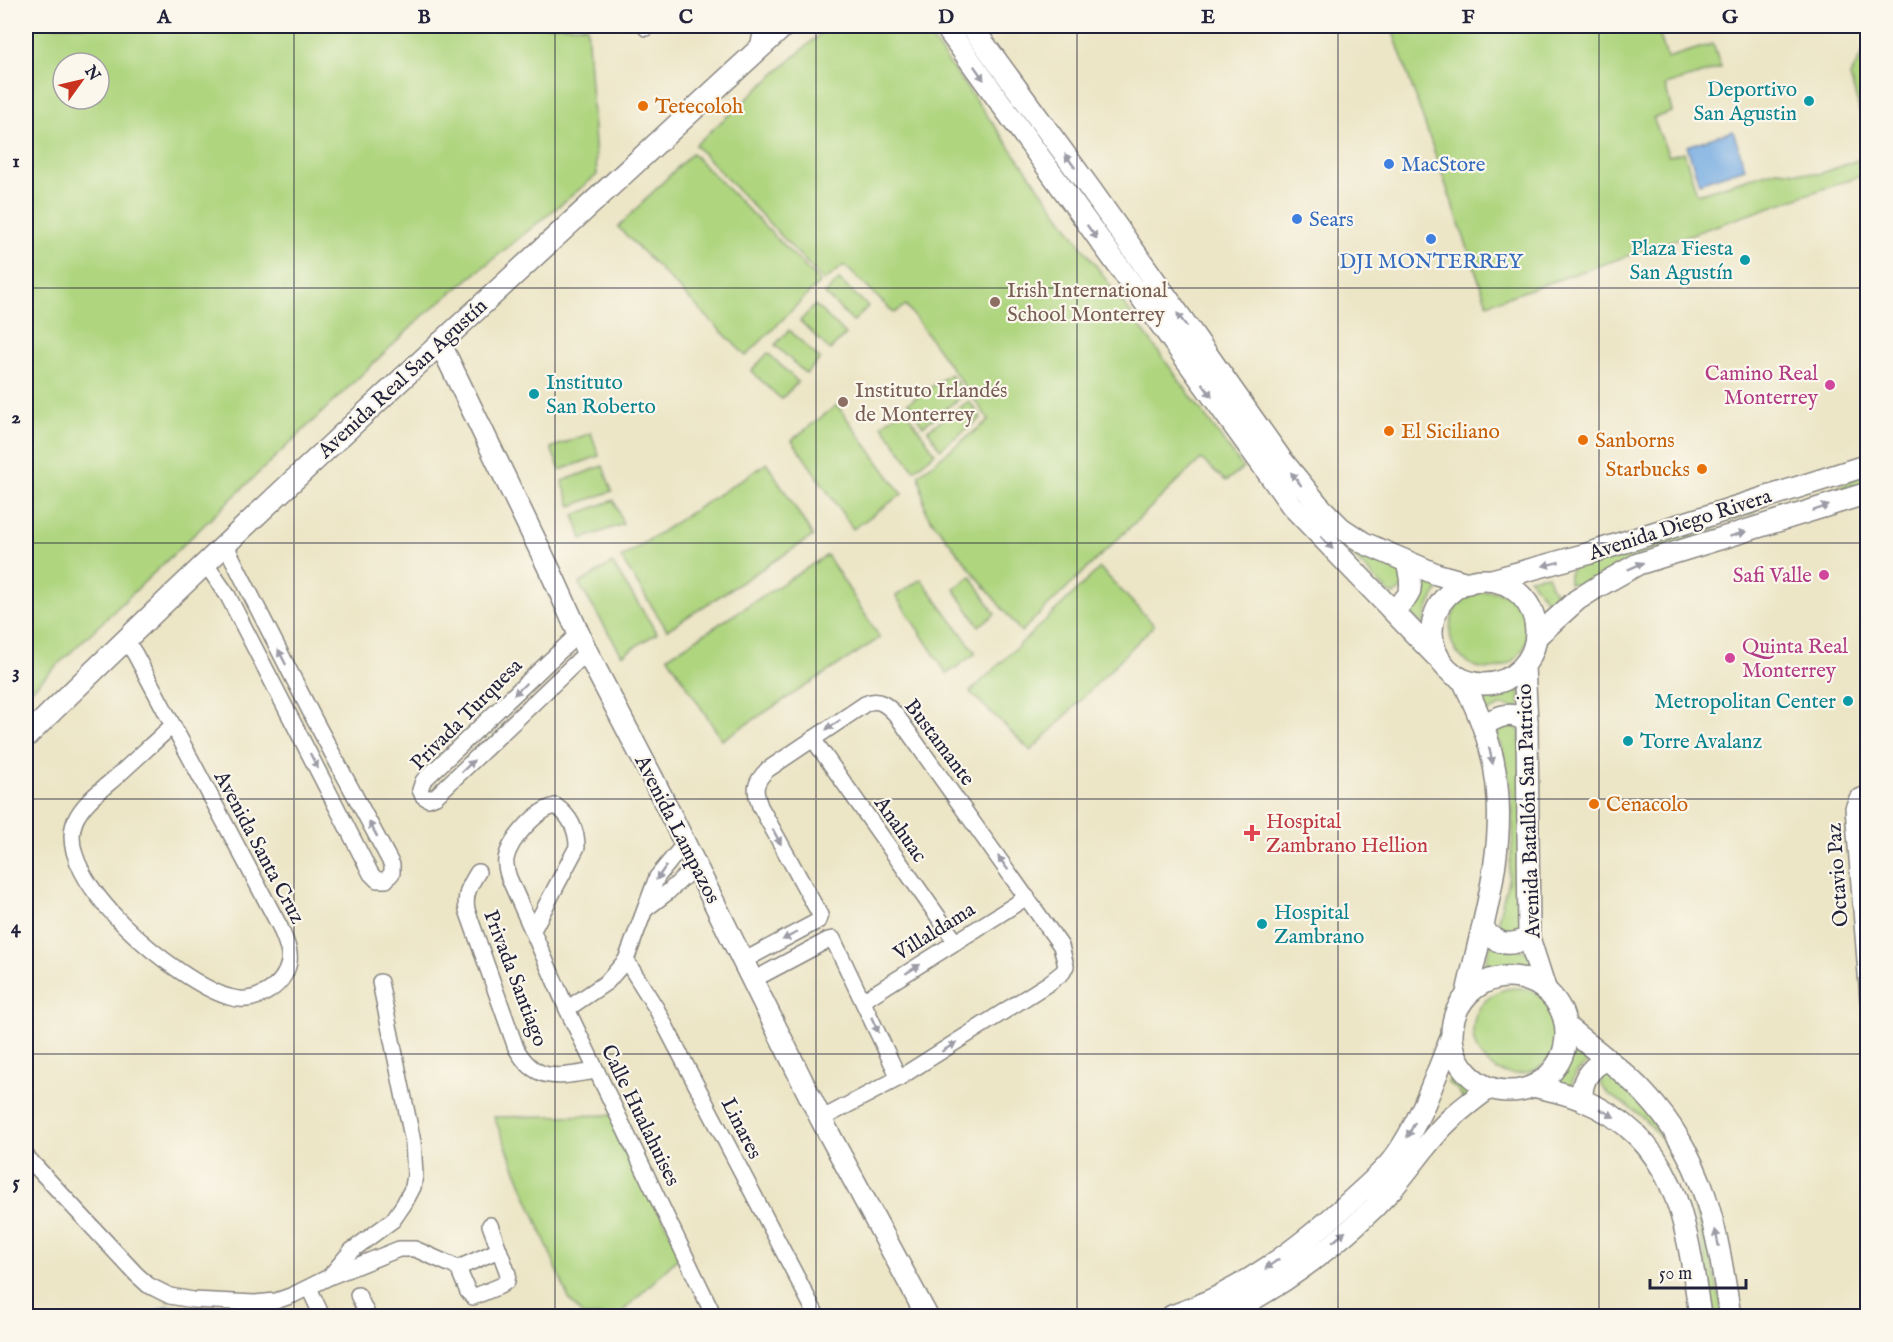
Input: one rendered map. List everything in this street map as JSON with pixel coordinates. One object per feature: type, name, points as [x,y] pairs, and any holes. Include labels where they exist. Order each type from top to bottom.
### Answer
[{"type":"street","points":[[758,51],[763,26]]},
{"type":"street","name":"Avenida Real San Agustín","points":[[26,738],[125,639],[440,342],[784,26]]},
{"type":"street","points":[[945,26],[1155,320],[1292,506],[1448,671],[1464,682],[1482,685],[1497,682],[1524,667],[1535,648],[1537,636],[1533,616],[1527,603],[1517,591],[1492,580],[1468,583],[1452,591],[1441,603],[1430,633],[1436,656]]},
{"type":"street","points":[[971,26],[1097,198],[1294,477],[1320,507],[1341,528],[1364,543],[1407,563],[1468,583]]},
{"type":"street","name":"Avenida Lampazos","points":[[440,342],[583,643],[821,1119],[923,1311]]},
{"type":"street","name":"Avenida Diego Rivera","points":[[1492,580],[1587,554],[1868,465]]},
{"type":"street","name":"Avenida Diego Rivera","points":[[1537,636],[1577,600],[1638,564],[1868,493]]},
{"type":"street","points":[[205,563],[228,596],[298,728],[371,874],[377,880],[386,880],[392,873],[392,865],[314,719],[225,544]]},
{"type":"street","points":[[1391,609],[1403,602],[1408,595],[1411,580],[1407,563]]},
{"type":"street","name":"Avenida Santa Cruz","points":[[125,639],[172,726],[280,927],[288,947],[289,963],[278,983],[266,994],[249,999],[231,998],[211,990],[158,955],[116,919],[86,880],[74,855],[71,839],[75,820],[87,803],[172,726]]},
{"type":"street","name":"Privada Turquesa","points":[[583,643],[502,733],[436,796],[428,799],[423,796],[420,790],[423,782],[490,718],[583,643]]},
{"type":"street","name":"Avenida Batallón San Patricio","points":[[1524,667],[1527,723],[1529,938],[1545,988]]},
{"type":"street","name":"Avenida Batallón San Patricio","points":[[1464,682],[1483,725],[1497,779],[1500,834],[1496,864],[1467,993]]},
{"type":"street","name":"Bustamante","points":[[748,970],[820,918],[760,806],[755,790],[756,783],[767,770],[865,704],[874,701],[884,704],[897,716],[1027,897],[1064,953],[1066,966],[1063,972],[1049,983],[899,1078],[821,1119]]},
{"type":"street","points":[[1483,725],[1507,714],[1527,723]]},
{"type":"street","points":[[490,718],[502,733]]},
{"type":"street","points":[[298,728],[314,719]]},
{"type":"street","name":"Anahuac","points":[[813,739],[956,942]]},
{"type":"street","name":"Octavio Paz","points":[[1868,793],[1857,798],[1853,808],[1868,999]]},
{"type":"street","name":"Calle Hualahuises","points":[[533,930],[577,847],[576,833],[571,823],[556,806],[548,808],[534,818],[520,834],[506,858],[509,878],[596,1071],[714,1316]]},
{"type":"street","points":[[567,1009],[607,982],[626,960],[657,877],[685,843]]},
{"type":"street","points":[[647,908],[696,866]]},
{"type":"street","name":"Privada Santiago","points":[[478,872],[467,892],[465,900],[467,910],[516,1048],[534,1071],[552,1076],[596,1071]]},
{"type":"street","name":"Villaldama","points":[[864,1000],[1027,897]]},
{"type":"street","points":[[1482,930],[1501,943],[1515,943],[1529,938]]},
{"type":"street","points":[[748,970],[833,939],[864,1000],[899,1078]]},
{"type":"street","name":"Linares","points":[[626,960],[656,1008],[817,1317]]},
{"type":"street","points":[[1172,1317],[1246,1282],[1299,1244],[1340,1211],[1397,1155],[1428,1094],[1451,1038],[1458,1008],[1467,993],[1483,984],[1514,978],[1545,988],[1559,1005],[1567,1027],[1561,1059],[1554,1069],[1533,1086]]},
{"type":"street","points":[[329,1277],[351,1251],[393,1220],[409,1196],[415,1175],[413,1142],[380,982]]},
{"type":"street","points":[[1567,1027],[1635,1085],[1655,1106],[1688,1155],[1706,1196],[1716,1232],[1730,1317]]},
{"type":"street","points":[[1451,1038],[1457,1058],[1479,1084],[1504,1090],[1533,1086],[1582,1100],[1626,1126],[1642,1140],[1666,1175],[1675,1193],[1689,1239],[1700,1317]]},
{"type":"street","points":[[1582,1100],[1581,1088],[1585,1079],[1590,1071],[1606,1059]]},
{"type":"street","points":[[1221,1317],[1296,1272],[1362,1218],[1389,1192],[1437,1132],[1489,1088]]},
{"type":"street","points":[[1428,1094],[1443,1100],[1454,1116]]},
{"type":"street","points":[[26,1156],[136,1274],[159,1291],[183,1299],[255,1303],[276,1301],[391,1251],[407,1248],[415,1249],[458,1268],[469,1294],[473,1297],[479,1296],[500,1286],[508,1278],[490,1225]]},
{"type":"street","points":[[458,1268],[499,1250]]},
{"type":"street","points":[[309,1288],[322,1317]]},
{"type":"street","points":[[358,1295],[368,1317]]},
{"type":"green space","points":[[26,26],[587,26],[597,175],[424,315],[26,695]]},
{"type":"green space","points":[[829,26],[922,26],[1243,468],[1226,481],[1201,459],[1021,632],[926,513],[919,474],[989,420],[906,305],[894,313],[844,265],[824,281],[695,145]]},
{"type":"green space","points":[[1391,26],[1657,26],[1667,58],[1713,44],[1721,68],[1665,85],[1672,112],[1653,118],[1669,156],[1684,152],[1697,194],[1777,170],[1819,174],[1858,160],[1867,150],[1867,174],[1487,304]]},
{"type":"green space","points":[[1867,45],[1867,137],[1850,76]]},
{"type":"green space","points":[[692,153],[820,282],[746,356],[618,227]]},
{"type":"green space","points":[[839,280],[868,306],[853,322],[825,294]]},
{"type":"green space","points":[[815,305],[846,334],[830,350],[800,321]]},
{"type":"green space","points":[[789,330],[820,359],[806,374],[775,345]]},
{"type":"green space","points":[[768,353],[798,382],[781,399],[751,371]]},
{"type":"green space","points":[[950,374],[965,394],[923,426],[908,403]]},
{"type":"green space","points":[[969,401],[981,418],[940,449],[928,430]]},
{"type":"green space","points":[[837,405],[902,494],[853,529],[792,440]]},
{"type":"green space","points":[[904,408],[935,453],[914,470],[882,425]]},
{"type":"green space","points":[[591,433],[599,456],[560,470],[551,448]]},
{"type":"green space","points":[[767,463],[813,536],[667,630],[621,558]]},
{"type":"green space","points":[[603,466],[612,491],[571,506],[562,481]]},
{"type":"green space","points":[[1867,473],[1867,482],[1779,510],[1779,506],[1839,487]]},
{"type":"green space","points":[[614,500],[623,524],[582,539],[574,515]]},
{"type":"green space","points":[[1753,509],[1754,513],[1722,523],[1706,535],[1580,587],[1569,583],[1569,574],[1574,566]]},
{"type":"green space","points":[[1332,534],[1397,568],[1403,576],[1403,587],[1394,595],[1388,592]]},
{"type":"green space","points":[[827,555],[880,638],[722,740],[668,657]]},
{"type":"green space","points":[[612,563],[657,633],[622,655],[579,584]]},
{"type":"green space","points":[[1100,568],[1154,625],[1031,751],[970,692]]},
{"type":"green space","points":[[1548,575],[1553,590],[1564,602],[1552,613],[1545,598],[1529,578]]},
{"type":"green space","points":[[971,576],[995,614],[979,626],[954,589]]},
{"type":"green space","points":[[1420,576],[1445,580],[1431,602],[1423,627],[1408,610],[1420,595]]},
{"type":"green space","points":[[921,579],[976,653],[947,674],[896,596]]},
{"type":"green space","points":[[1489,591],[1504,594],[1516,603],[1525,615],[1528,630],[1525,645],[1516,657],[1504,666],[1489,669],[1474,666],[1462,657],[1453,645],[1450,630],[1453,615],[1462,603],[1474,594]]},
{"type":"green space","points":[[1520,688],[1519,709],[1502,705],[1486,713],[1479,694],[1494,696]]},
{"type":"green space","points":[[1507,723],[1514,725],[1520,732],[1527,926],[1515,931],[1503,929],[1498,919],[1508,881],[1513,837],[1512,793],[1504,754],[1497,738],[1499,728]]},
{"type":"green space","points":[[1490,945],[1523,950],[1542,965],[1511,962],[1483,971]]},
{"type":"green space","points":[[1516,988],[1540,995],[1552,1007],[1559,1031],[1552,1055],[1540,1067],[1516,1074],[1492,1067],[1480,1055],[1473,1031],[1480,1007],[1492,995]]},
{"type":"green space","points":[[1577,1047],[1592,1059],[1576,1073],[1570,1089],[1555,1085]]},
{"type":"green space","points":[[1454,1065],[1478,1090],[1463,1099],[1457,1089],[1448,1083]]},
{"type":"green space","points":[[1617,1069],[1691,1172],[1724,1316],[1714,1316],[1697,1219],[1681,1173],[1669,1151],[1650,1125],[1611,1095],[1601,1084],[1606,1074]]},
{"type":"green space","points":[[613,1115],[681,1255],[618,1316],[583,1316],[569,1299],[494,1117]]},
{"type":"water","points":[[1733,131],[1745,168],[1699,183],[1687,146]]},
{"type":"water","points":[[167,1306],[249,1311],[261,1316],[147,1316]]},
{"type":"place","name":"Deportivo San Agustin","points":[[1809,101]]},
{"type":"place","name":"Tetecoloh","points":[[643,106]]},
{"type":"place","name":"MacStore","points":[[1389,164]]},
{"type":"place","name":"Sears","points":[[1297,219]]},
{"type":"place","name":"DJI MONTERREY","points":[[1431,239]]},
{"type":"place","name":"Plaza Fiesta San Agustín","points":[[1745,260]]},
{"type":"place","name":"Irish International School Monterrey","points":[[995,302]]},
{"type":"place","name":"Camino Real Monterrey","points":[[1830,385]]},
{"type":"place","name":"Instituto San Roberto","points":[[534,394]]},
{"type":"place","name":"Instituto Irlandés de Monterrey","points":[[843,402]]},
{"type":"place","name":"El Siciliano","points":[[1389,431]]},
{"type":"place","name":"Sanborns","points":[[1583,440]]},
{"type":"place","name":"Starbucks","points":[[1702,469]]},
{"type":"place","name":"Safi Valle","points":[[1824,575]]},
{"type":"place","name":"Quinta Real Monterrey","points":[[1730,658]]},
{"type":"place","name":"Metropolitan Center","points":[[1848,701]]},
{"type":"place","name":"Torre Avalanz","points":[[1628,741]]},
{"type":"place","name":"Cenacolo","points":[[1594,804]]},
{"type":"place","name":"Hospital Zambrano Hellion","points":[[1252,833]]},
{"type":"place","name":"Hospital Zambrano","points":[[1262,924]]}]
